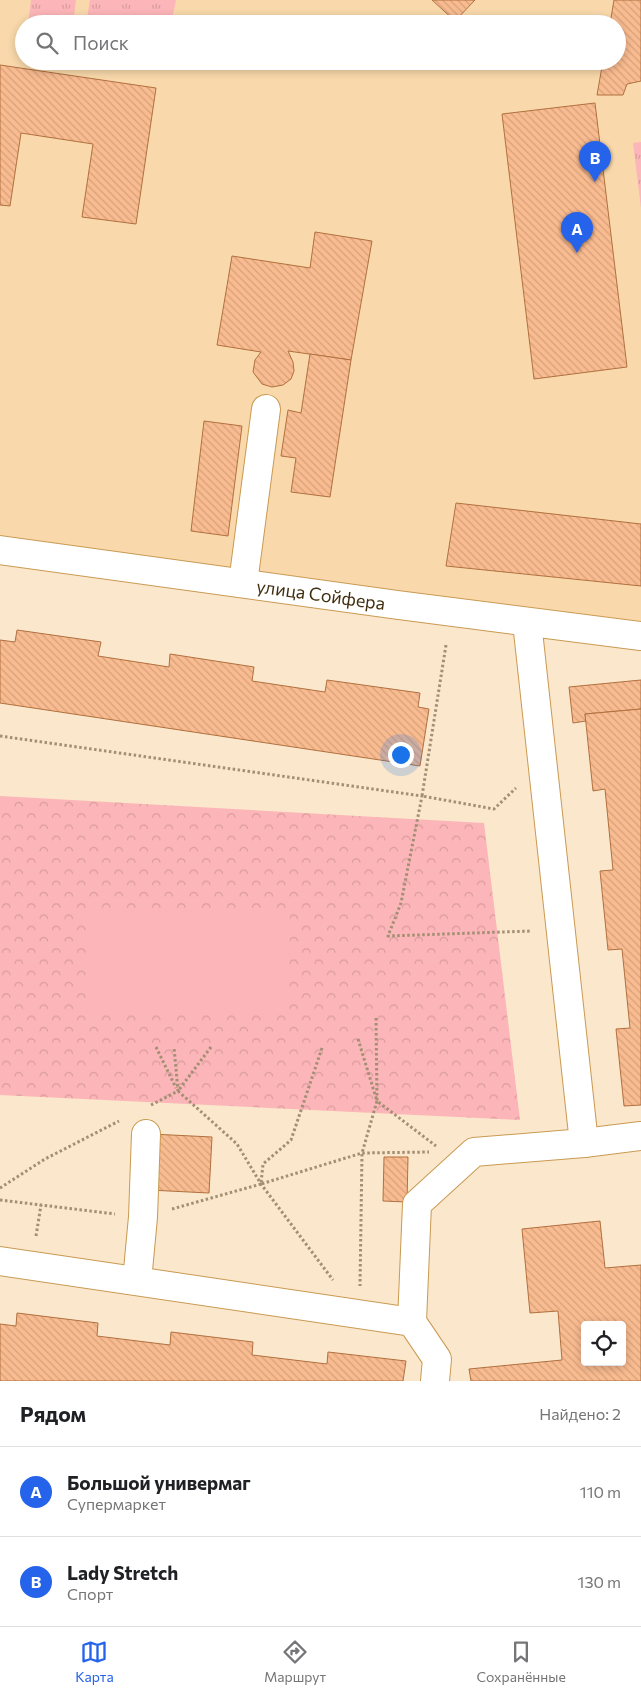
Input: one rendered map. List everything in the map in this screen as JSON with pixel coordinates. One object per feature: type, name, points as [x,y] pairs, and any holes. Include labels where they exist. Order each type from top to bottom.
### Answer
[{"type":"street","points":[[243,583],[266,409]]},
{"type":"street","name":"улица Сойфера","points":[[0,550],[641,636]]},
{"type":"street","points":[[527,622],[584,1143]]},
{"type":"street","points":[[137,1281],[143,1217],[144,1122]]},
{"type":"street","points":[[435,1381],[437,1359],[412,1322],[417,1204],[453,1158],[474,1152],[584,1143],[641,1136]]},
{"type":"street","points":[[0,1261],[412,1322]]},
{"type":"path","points":[[446,645],[422,796],[401,903],[388,936],[561,930]]},
{"type":"path","points":[[0,736],[422,796],[494,809],[543,761]]},
{"type":"path","points":[[360,1315],[362,1153],[377,1101],[376,1018]]},
{"type":"path","points":[[358,1039],[377,1101],[453,1158]]},
{"type":"path","points":[[156,1047],[178,1091],[237,1144],[261,1184],[360,1315]]},
{"type":"path","points":[[174,1047],[178,1091]]},
{"type":"path","points":[[144,1122],[178,1091],[211,1047]]},
{"type":"path","points":[[261,1184],[263,1164],[291,1140],[322,1048]]},
{"type":"path","points":[[0,1188],[45,1159],[124,1118]]},
{"type":"path","points":[[261,1184],[362,1153],[453,1158]]},
{"type":"shaded area","points":[[0,0],[641,0],[641,630],[0,535]]},
{"type":"green space","points":[[31,0],[76,0],[74,15],[29,15]]},
{"type":"green space","points":[[90,0],[176,0],[173,15],[88,15]]},
{"type":"green space","points":[[641,142],[641,208],[633,143]]},
{"type":"green space","points":[[0,796],[484,823],[520,1120],[0,1095]]},
{"type":"green space","points":[[89,910],[290,913],[288,1015],[87,1011]]},
{"type":"building","points":[[432,0],[475,0],[461,15],[448,15]]},
{"type":"building","points":[[614,0],[641,0],[641,81],[627,84],[623,95],[597,95],[601,70],[626,70],[626,15],[612,15]]},
{"type":"building","points":[[0,65],[15,67],[15,70],[34,70],[156,88],[136,224],[82,217],[93,144],[21,133],[10,206],[0,205]]},
{"type":"building","points":[[595,103],[627,367],[534,379],[502,114]]},
{"type":"building","points":[[315,232],[372,241],[351,360],[288,351],[293,362],[294,371],[291,379],[283,385],[272,387],[262,384],[253,372],[255,360],[261,352],[217,345],[232,256],[310,268]]},
{"type":"building","points":[[310,354],[351,360],[330,497],[291,492],[296,458],[281,456],[288,410],[301,413]]},
{"type":"building","points":[[204,421],[242,426],[228,536],[191,531]]},
{"type":"building","points":[[456,503],[641,524],[641,586],[446,566]]},
{"type":"building","points":[[17,630],[101,642],[98,656],[169,667],[170,654],[254,667],[252,681],[325,692],[327,680],[420,693],[418,707],[429,709],[420,766],[0,703],[0,640],[15,642]]},
{"type":"building","points":[[641,680],[641,709],[585,714],[586,721],[573,723],[569,687]]},
{"type":"building","points":[[641,709],[641,1105],[624,1106],[616,1029],[630,1028],[622,949],[608,950],[600,871],[613,870],[605,789],[593,791],[585,714]]},
{"type":"building","points":[[151,1134],[212,1137],[209,1193],[149,1190]]},
{"type":"building","points":[[384,1157],[408,1157],[407,1202],[383,1201]]},
{"type":"building","points":[[600,1221],[605,1268],[641,1265],[641,1381],[471,1381],[469,1369],[562,1360],[558,1311],[530,1313],[522,1229]]},
{"type":"building","points":[[17,1313],[98,1323],[97,1336],[170,1345],[171,1332],[253,1342],[252,1355],[327,1364],[328,1352],[406,1361],[403,1381],[0,1381],[0,1324],[16,1326]]},
{"type":"place","name":"Lady Stretch","points":[[595,182]]},
{"type":"place","name":"Большой универмаг","points":[[577,253]]}]
